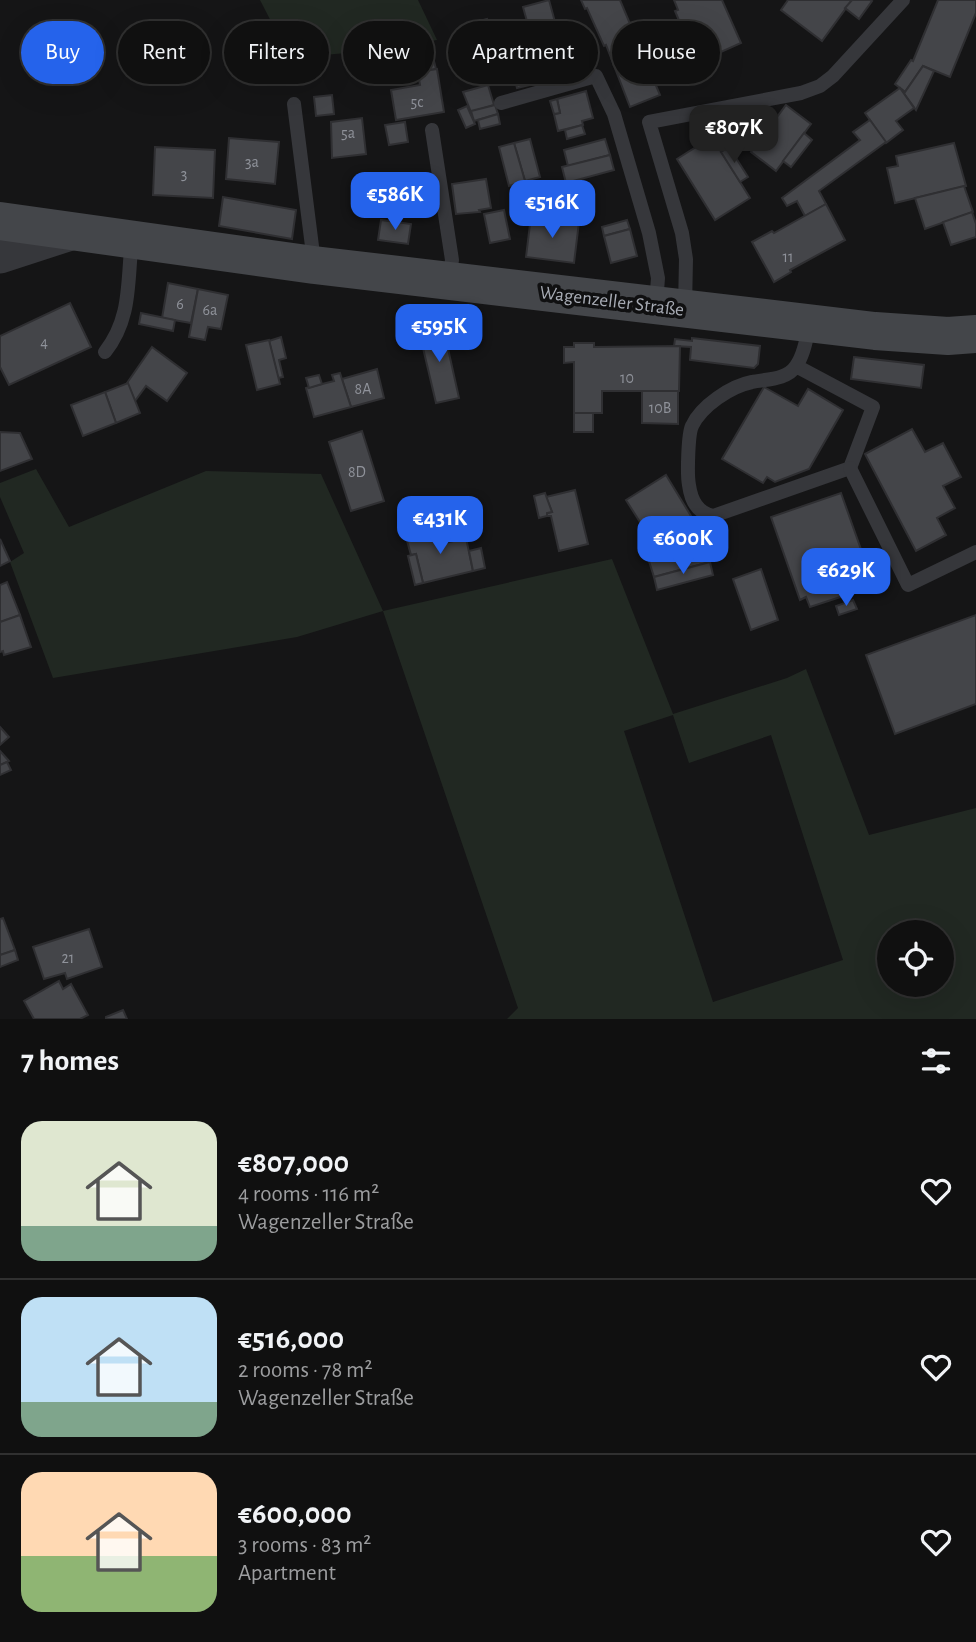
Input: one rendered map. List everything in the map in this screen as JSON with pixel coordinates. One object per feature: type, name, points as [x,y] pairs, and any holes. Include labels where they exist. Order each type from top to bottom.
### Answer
[{"type":"main road","name":"Wagenzeller Straße","points":[[0,221],[314,265],[874,331],[948,336],[976,334]]},
{"type":"street","points":[[0,257],[81,231]]},
{"type":"lane","points":[[671,307],[686,259],[682,233],[649,122],[801,93],[820,86],[833,76],[903,0]]},
{"type":"lane","points":[[501,103],[596,76],[614,114],[649,233],[658,278],[671,307]]},
{"type":"lane","points":[[294,104],[314,265]]},
{"type":"lane","points":[[432,130],[452,260],[449,281]]},
{"type":"lane","points":[[105,352],[123,322],[127,305],[132,239]]},
{"type":"lane","points":[[809,323],[806,342],[796,366],[786,376],[748,383],[712,401],[691,426],[687,476],[694,503],[704,514],[713,516],[849,468]]},
{"type":"lane","points":[[796,366],[873,407],[849,468],[908,585],[976,552]]},
{"type":"shaded area","points":[[260,0],[418,0],[428,21],[343,21],[343,53],[329,55],[329,21],[271,21]]},
{"type":"shaded area","points":[[36,469],[69,527],[206,471],[321,474],[383,611],[297,637],[53,678],[10,562],[24,553],[0,497],[0,483]]},
{"type":"shaded area","points":[[612,559],[673,714],[787,678],[806,669],[869,835],[976,808],[976,1019],[507,1019],[518,1008],[383,611]],"holes":[[[673,715],[689,763],[771,735],[843,960],[713,1002],[624,731]]]},
{"type":"building","points":[[549,0],[555,21],[527,21],[523,7]]},
{"type":"building","points":[[581,0],[620,0],[629,21],[612,21],[612,60],[598,33],[598,21],[593,21],[587,8],[585,9]]},
{"type":"building","points":[[674,0],[722,0],[741,43],[720,52],[720,21],[679,21],[675,11],[678,10]]},
{"type":"building","points":[[788,0],[852,0],[822,41],[781,10]]},
{"type":"building","points":[[852,0],[872,1],[859,19],[845,8]]},
{"type":"building","points":[[938,0],[976,0],[976,13],[950,77],[923,66],[905,92],[895,84],[911,60],[913,61]]},
{"type":"building","points":[[923,66],[934,71],[916,110],[900,88],[905,92]]},
{"type":"building","points":[[434,69],[437,69],[444,112],[396,120],[391,90],[434,84]]},
{"type":"building","points":[[516,84],[534,84],[517,88]]},
{"type":"building","points":[[621,84],[655,84],[660,95],[630,107]]},
{"type":"building","points":[[488,85],[494,105],[471,112],[463,92]]},
{"type":"building","points":[[900,88],[914,108],[896,121],[903,130],[886,143],[865,113]]},
{"type":"building","points":[[586,91],[593,118],[582,121],[583,125],[558,131],[554,114],[560,113],[557,99]]},
{"type":"building","points":[[332,95],[334,114],[316,116],[314,97]]},
{"type":"building","points":[[557,99],[560,113],[554,114],[550,101]]},
{"type":"building","points":[[495,105],[498,114],[474,121],[471,111]]},
{"type":"building","points":[[786,105],[811,124],[776,171],[751,152]]},
{"type":"building","points":[[467,106],[475,124],[466,128],[458,110]]},
{"type":"building","points":[[498,114],[500,124],[480,129],[478,120]]},
{"type":"building","points":[[362,118],[366,154],[332,158],[331,122]]},
{"type":"building","points":[[870,120],[886,142],[819,191],[826,204],[805,216],[797,201],[787,206],[782,198],[860,140],[853,132]]},
{"type":"building","points":[[405,122],[408,142],[389,145],[385,125]]},
{"type":"building","points":[[582,125],[585,134],[567,139],[565,130]]},
{"type":"building","points":[[804,133],[812,140],[791,167],[783,161]]},
{"type":"building","points":[[712,137],[750,198],[715,220],[677,159]]},
{"type":"building","points":[[229,138],[279,142],[275,184],[226,179]]},
{"type":"building","points":[[530,139],[540,177],[525,181],[514,143]]},
{"type":"building","points":[[605,139],[610,155],[568,166],[564,150]]},
{"type":"building","points":[[514,143],[525,181],[509,186],[499,147]]},
{"type":"building","points":[[954,143],[966,186],[895,203],[887,168],[898,166],[896,156]]},
{"type":"building","points":[[155,147],[215,150],[213,198],[153,195]]},
{"type":"building","points":[[729,147],[748,177],[740,182],[721,152]]},
{"type":"building","points":[[610,155],[614,170],[566,183],[562,167]]},
{"type":"building","points":[[486,179],[491,208],[456,214],[452,184]]},
{"type":"building","points":[[421,181],[426,212],[392,218],[387,186]]},
{"type":"building","points":[[964,186],[973,212],[925,229],[915,198]]},
{"type":"building","points":[[223,197],[296,210],[292,239],[219,226]]},
{"type":"building","points":[[826,204],[845,240],[790,270],[791,272],[774,282],[752,242]]},
{"type":"building","points":[[504,210],[510,239],[490,243],[484,214]]},
{"type":"building","points":[[972,212],[976,237],[951,245],[943,222]]},
{"type":"building","points":[[531,216],[579,222],[574,263],[526,257]]},
{"type":"building","points":[[381,220],[411,224],[408,244],[378,240]]},
{"type":"building","points":[[627,220],[630,229],[604,236],[602,227]]},
{"type":"building","points":[[630,229],[637,256],[611,263],[604,236]]},
{"type":"building","points":[[168,283],[198,289],[191,323],[162,318]]},
{"type":"building","points":[[198,289],[228,295],[221,329],[208,327],[205,340],[189,337]]},
{"type":"building","points":[[70,303],[91,347],[9,385],[0,367],[0,336]]},
{"type":"building","points":[[141,313],[175,320],[173,331],[139,324]]},
{"type":"building","points":[[443,326],[459,398],[436,403],[419,331]]},
{"type":"building","points":[[281,337],[286,358],[279,360],[283,377],[278,378],[269,341]]},
{"type":"building","points":[[692,338],[760,346],[758,364],[754,368],[690,360],[691,347],[674,346],[675,339],[692,341]]},
{"type":"building","points":[[269,340],[280,384],[257,390],[246,345]]},
{"type":"building","points":[[574,343],[594,343],[594,347],[680,346],[679,391],[602,391],[602,413],[574,413],[574,362],[564,363],[564,347],[574,347]]},
{"type":"building","points":[[152,347],[187,373],[167,401],[146,386],[135,401],[127,383]]},
{"type":"building","points":[[854,357],[924,365],[921,388],[851,379]]},
{"type":"building","points":[[377,369],[384,398],[351,407],[342,379]]},
{"type":"building","points":[[340,373],[351,407],[314,417],[306,388],[334,381],[332,375]]},
{"type":"building","points":[[319,375],[322,384],[309,388],[306,378]]},
{"type":"building","points":[[128,383],[140,413],[116,423],[105,392]]},
{"type":"building","points":[[764,387],[798,406],[808,389],[843,410],[809,469],[775,482],[767,477],[763,483],[722,459]]},
{"type":"building","points":[[642,391],[678,391],[678,424],[642,423]]},
{"type":"building","points":[[105,392],[116,423],[83,436],[71,405]]},
{"type":"building","points":[[574,413],[593,413],[593,432],[574,432]]},
{"type":"building","points":[[912,429],[925,452],[943,443],[961,477],[943,486],[955,508],[937,518],[946,535],[916,551],[865,454]]},
{"type":"building","points":[[362,431],[384,501],[351,511],[329,442]]},
{"type":"building","points":[[0,432],[20,433],[32,459],[0,471]]},
{"type":"building","points":[[666,475],[691,516],[652,541],[626,500]]},
{"type":"building","points":[[575,490],[588,544],[559,551],[551,516],[547,516],[547,513],[552,512],[546,497]]},
{"type":"building","points":[[545,493],[552,512],[539,518],[534,496]]},
{"type":"building","points":[[841,493],[874,586],[810,607],[806,597],[800,600],[771,517]]},
{"type":"building","points":[[438,530],[441,544],[466,538],[473,571],[423,583],[416,554],[411,555],[406,537]]},
{"type":"building","points":[[0,539],[10,561],[0,566]]},
{"type":"building","points":[[704,543],[710,562],[654,577],[648,558]]},
{"type":"building","points":[[481,548],[485,568],[473,571],[469,551]]},
{"type":"building","points":[[416,554],[423,583],[415,585],[408,556]]},
{"type":"building","points":[[710,562],[713,575],[657,590],[654,577]]},
{"type":"building","points":[[761,569],[778,620],[751,630],[733,579]]},
{"type":"building","points":[[7,582],[20,615],[0,622],[0,585]]},
{"type":"building","points":[[853,600],[857,609],[839,615],[836,606]]},
{"type":"building","points":[[20,615],[31,647],[4,655],[3,651],[0,652],[0,622]]},
{"type":"building","points":[[976,615],[976,704],[895,734],[866,655]]},
{"type":"building","points":[[0,727],[9,737],[0,745]]},
{"type":"building","points":[[0,751],[9,761],[0,765]]},
{"type":"building","points":[[7,762],[11,770],[0,775],[0,765]]},
{"type":"building","points":[[3,918],[15,950],[0,955],[0,919]]},
{"type":"building","points":[[89,929],[102,967],[67,979],[65,973],[44,979],[33,947]]},
{"type":"building","points":[[15,950],[18,960],[0,967],[0,955]]},
{"type":"building","points":[[59,981],[63,989],[71,984],[88,1015],[80,1019],[34,1019],[24,1001]]},
{"type":"building","points":[[123,1010],[127,1019],[106,1019],[106,1017]]}]
